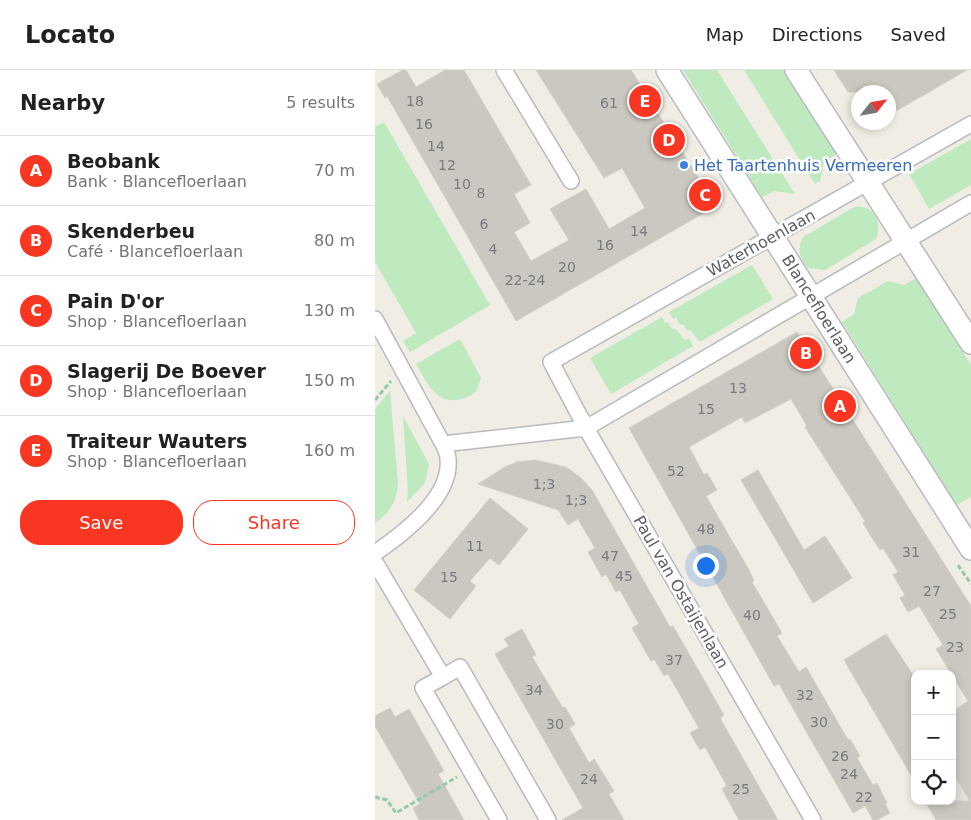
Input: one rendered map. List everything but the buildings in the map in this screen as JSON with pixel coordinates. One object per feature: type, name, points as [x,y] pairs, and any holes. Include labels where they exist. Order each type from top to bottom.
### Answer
[{"type":"street","points":[[504,70],[571,182]]},
{"type":"street","name":"Blancefloerlaan","points":[[667,70],[971,550]]},
{"type":"street","points":[[796,70],[971,344]]},
{"type":"street","name":"Waterhoenlaan","points":[[551,362],[971,124]]},
{"type":"street","points":[[443,444],[587,428],[971,203]]},
{"type":"street","points":[[375,319],[443,444],[448,459],[445,482],[433,501],[419,518],[375,553]]},
{"type":"street","name":"Paul van Ostaijenlaan","points":[[551,362],[587,428],[813,820]]},
{"type":"street","points":[[375,562],[443,676]]},
{"type":"street","points":[[499,820],[423,688],[460,667],[548,820]]},
{"type":"path","points":[[375,797],[387,800],[396,813],[470,770]]},
{"type":"shaded area","points":[[956,743],[971,767],[971,820],[956,805]]},
{"type":"green space","points":[[683,70],[717,70],[795,194],[775,191],[762,197]]},
{"type":"green space","points":[[744,70],[784,70],[837,154],[824,162],[820,181],[815,184]]},
{"type":"green space","points":[[384,122],[490,305],[410,352],[403,341],[416,333],[375,262],[375,127]]},
{"type":"green space","points":[[971,139],[971,185],[929,209],[909,174]]},
{"type":"green space","points":[[854,207],[867,208],[872,211],[878,226],[876,239],[825,270],[808,268],[800,253],[803,237]]},
{"type":"green space","points":[[752,265],[773,299],[700,342],[690,330],[687,331],[683,324],[680,325],[676,317],[673,319],[669,312]]},
{"type":"green space","points":[[916,278],[971,365],[971,497],[957,505],[842,322],[854,314],[858,298],[888,281],[904,285]]},
{"type":"green space","points":[[662,317],[665,323],[668,322],[672,329],[675,328],[685,340],[689,338],[693,346],[611,394],[590,358]]},
{"type":"green space","points":[[460,339],[481,378],[476,392],[465,398],[446,399],[439,396],[427,383],[416,364]]},
{"type":"green space","points":[[390,391],[398,483],[392,506],[375,523],[375,409]]},
{"type":"green space","points":[[403,416],[429,464],[425,483],[407,502],[408,492]]},
{"type":"place","name":"Traiteur Wauters","points":[[645,101]]},
{"type":"place","name":"Slagerij De Boever","points":[[669,140]]},
{"type":"place","name":"Het Taartenhuis Vermeeren","points":[[684,165]]},
{"type":"place","name":"Pain D'or","points":[[705,195]]},
{"type":"place","name":"Skenderbeu","points":[[806,353]]},
{"type":"place","name":"Beobank","points":[[840,406]]}]
